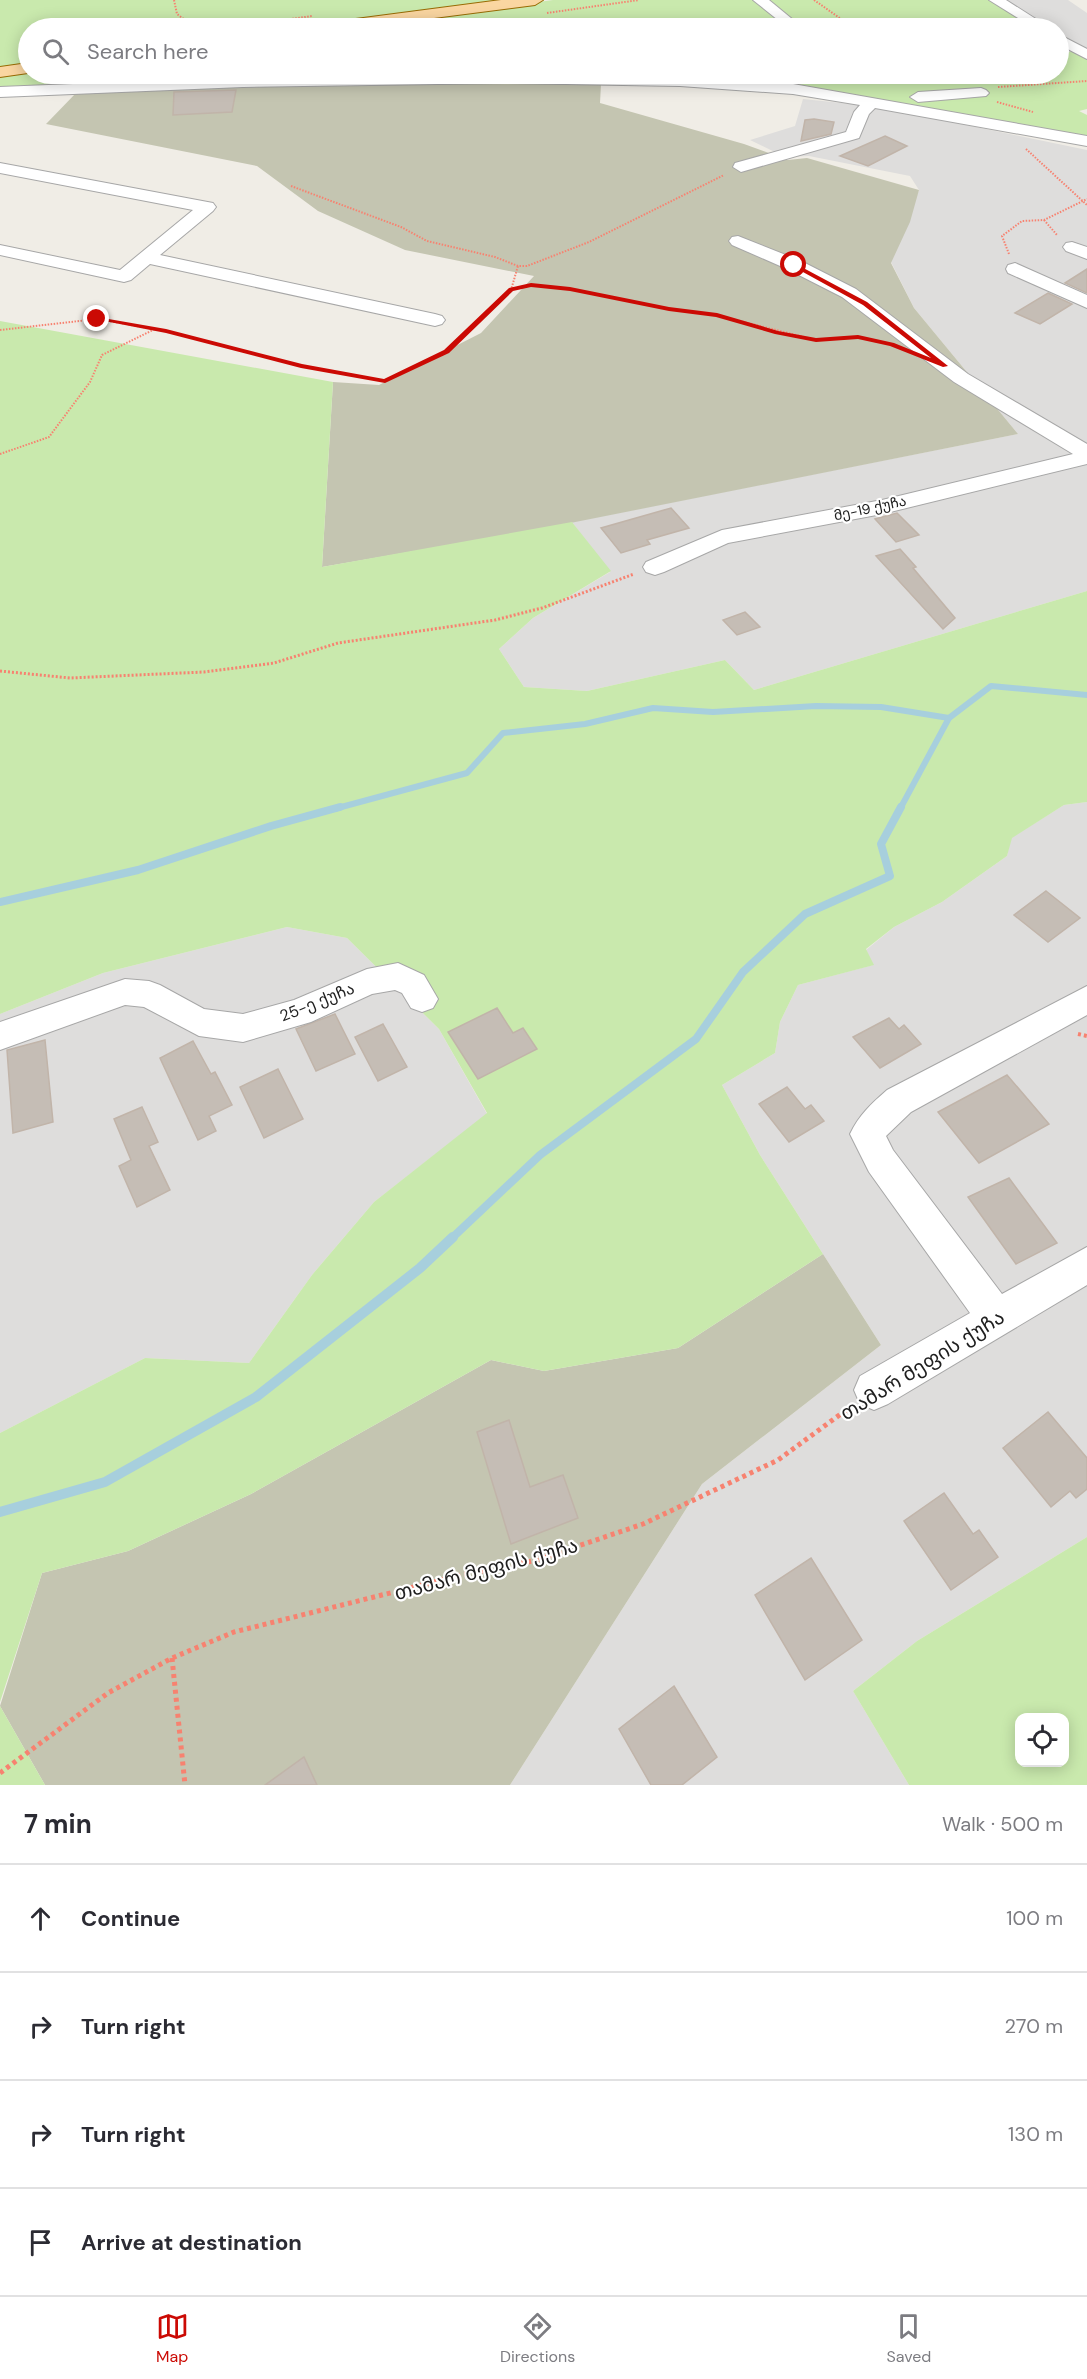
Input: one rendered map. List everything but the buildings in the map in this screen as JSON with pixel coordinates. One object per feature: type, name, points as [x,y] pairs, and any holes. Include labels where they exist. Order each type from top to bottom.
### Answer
[{"type":"main road","points":[[400,18],[535,0]]},
{"type":"main road","points":[[0,72],[18,69]]},
{"type":"street","points":[[760,0],[783,18]]},
{"type":"street","points":[[996,0],[1026,18]]},
{"type":"street","points":[[1069,44],[1087,55]]},
{"type":"street","points":[[0,92],[194,84]]},
{"type":"street","points":[[722,84],[793,89],[1087,141]]},
{"type":"street","points":[[849,98],[909,98],[981,93]]},
{"type":"street","points":[[741,167],[853,135],[862,112],[872,102]]},
{"type":"street","points":[[0,168],[207,207],[124,276],[0,250]]},
{"type":"street","points":[[738,241],[794,265],[849,293],[961,378],[1087,455]]},
{"type":"street","points":[[148,258],[435,320]]},
{"type":"street","points":[[1015,269],[1087,302]]},
{"type":"street","name":"მე-19 ქუჩა","points":[[655,567],[722,537],[882,507],[1087,455]]},
{"type":"street","name":"25-ე ქუჩა","points":[[0,1036],[125,992],[150,994],[199,1022],[243,1028],[300,1012],[368,982],[398,976],[413,984],[422,999]]},
{"type":"street","points":[[997,1318],[881,1161],[867,1134],[877,1120],[899,1101],[1087,999]]},
{"type":"street","name":"თამარ მეფის ქუჩა","points":[[874,1390],[1087,1265]]},
{"type":"path","points":[[174,0],[177,14],[182,18]]},
{"type":"path","points":[[813,0],[839,18]]},
{"type":"path","points":[[1069,82],[1087,81]]},
{"type":"path","points":[[1038,84],[1005,86],[987,89],[981,93],[992,101],[1033,112],[1053,123],[1071,137]]},
{"type":"path","points":[[1036,131],[1018,142],[1087,206]]},
{"type":"path","points":[[291,186],[401,227],[427,241],[495,257],[518,266],[527,266],[589,242],[741,167]]},
{"type":"path","points":[[1015,269],[1002,236],[1022,221],[1044,220],[1087,199]]},
{"type":"path","points":[[511,290],[518,266]]},
{"type":"path","points":[[0,330],[97,319],[155,329],[301,366],[385,381],[447,351],[511,290],[531,285],[570,289],[669,309],[717,315],[816,340],[858,337],[880,342]]},
{"type":"path","points":[[0,454],[49,437],[90,382],[102,355],[155,329]]},
{"type":"path","points":[[0,671],[70,678],[204,672],[274,663],[338,643],[495,620],[542,608],[655,567]]},
{"type":"path","name":"თამარ მეფის ქუჩა","points":[[0,1773],[108,1694],[172,1658],[234,1632],[462,1575],[537,1560],[643,1524],[778,1460],[874,1390]]},
{"type":"path","points":[[172,1658],[185,1785]]},
{"type":"shaded area","points":[[995,0],[1068,0],[1087,13],[1087,57],[1074,51],[1069,52],[1069,18],[1024,18]]},
{"type":"shaded area","points":[[373,84],[601,84],[600,103],[744,144],[788,160],[807,158],[919,190],[910,222],[891,263],[914,308],[1018,434],[515,534],[322,567],[333,382],[379,385],[481,333],[534,276],[405,250],[318,211],[257,166],[46,124],[77,92]]},
{"type":"shaded area","points":[[803,99],[880,107],[1087,150],[1087,591],[754,690],[725,660],[587,691],[524,687],[499,649],[533,618],[610,572],[572,522],[1018,434],[914,308],[891,262],[919,190],[910,176],[809,156],[785,157],[750,140],[795,126]]},
{"type":"shaded area","points":[[1087,802],[1087,1537],[917,1641],[853,1691],[909,1785],[510,1785],[702,1484],[881,1345],[760,1155],[722,1085],[775,1053],[780,1022],[798,985],[873,965],[866,950],[894,927],[942,902],[1007,856],[1011,838],[1064,805]]},
{"type":"shaded area","points":[[287,927],[347,938],[439,1029],[487,1114],[374,1202],[312,1275],[249,1363],[145,1358],[0,1433],[0,1014],[103,973]]},
{"type":"shaded area","points":[[823,1254],[881,1345],[702,1484],[510,1785],[45,1785],[0,1706],[42,1573],[128,1551],[251,1494],[491,1360],[544,1371],[678,1348]]},
{"type":"green space","points":[[0,0],[498,0],[360,18],[18,18],[18,64],[0,67]]},
{"type":"green space","points":[[553,0],[995,0],[1025,18],[419,18]]},
{"type":"green space","points":[[1074,51],[1087,57],[1087,109],[1079,111],[1087,115],[1087,137],[802,85],[784,84],[1069,84],[1069,52]]},
{"type":"green space","points":[[18,73],[18,84],[156,84],[0,87],[0,75]]},
{"type":"green space","points":[[0,321],[333,382],[322,567],[572,522],[611,571],[533,618],[499,649],[524,687],[587,691],[725,660],[754,690],[1087,591],[1087,802],[1064,805],[1012,838],[1007,856],[942,902],[894,927],[866,949],[874,965],[798,985],[780,1022],[775,1053],[722,1085],[760,1155],[823,1254],[678,1348],[544,1371],[491,1360],[251,1494],[128,1551],[42,1573],[0,1702],[0,1433],[145,1358],[249,1363],[312,1275],[374,1202],[487,1113],[439,1029],[347,938],[287,927],[103,973],[0,1014]]},
{"type":"green space","points":[[1087,1537],[1087,1785],[909,1785],[853,1691],[917,1641]]},
{"type":"green space","points":[[0,1706],[45,1785],[0,1785]]},
{"type":"waterway","points":[[949,718],[991,686],[1087,695]]},
{"type":"waterway","points":[[334,809],[467,773],[503,733],[585,724],[653,708],[713,712],[816,706],[881,707],[949,718]]},
{"type":"waterway","points":[[900,809],[949,718]]},
{"type":"waterway","points":[[0,902],[138,870],[271,826],[340,807]]},
{"type":"waterway","points":[[452,1238],[540,1155],[696,1039],[743,972],[805,914],[890,876],[881,844],[901,807]]},
{"type":"waterway","points":[[0,1512],[105,1482],[256,1397],[420,1268],[453,1237]]},
{"type":"route","points":[[97,319],[166,331],[301,366],[369,380],[385,381],[447,351],[511,290],[531,285],[570,289],[669,309],[717,315],[816,340],[858,337],[892,345],[945,366],[865,303],[794,265]]}]
